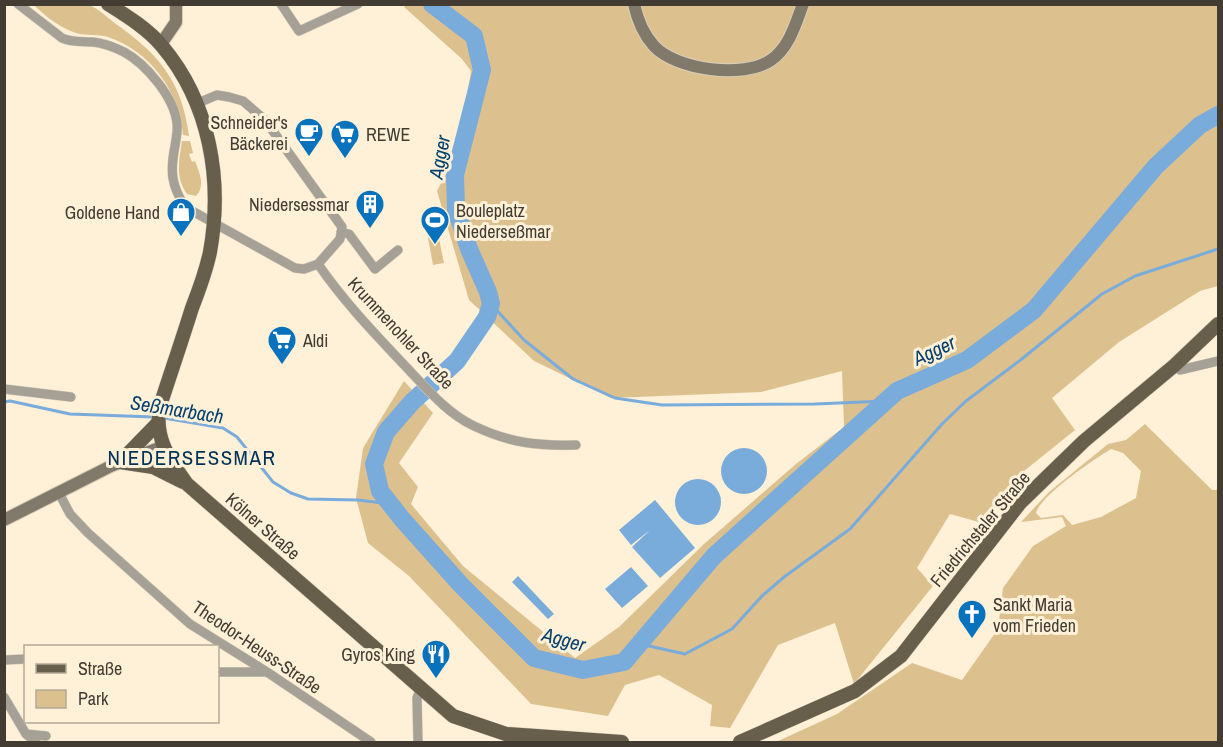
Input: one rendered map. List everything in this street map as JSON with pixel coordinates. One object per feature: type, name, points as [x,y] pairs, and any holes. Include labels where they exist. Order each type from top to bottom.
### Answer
[{"type":"main road","points":[[108,4],[161,44],[180,70],[198,103],[212,150],[214,193],[210,252],[158,419],[120,462]]},
{"type":"main road","points":[[161,44],[176,22],[176,4]]},
{"type":"main road","points":[[634,4],[637,16],[654,46],[674,58],[701,68],[728,70],[752,69],[772,60],[789,39],[803,4]]},
{"type":"main road","name":"Friedrichstaler Straße","points":[[740,742],[855,691],[901,656],[1020,503],[1106,422],[1175,365],[1218,324]]},
{"type":"main road","name":"Kölner Straße","points":[[158,419],[164,446],[175,467],[188,484],[453,716],[506,734],[622,742]]},
{"type":"main road","points":[[4,520],[120,462],[164,446]]},
{"type":"main road","points":[[120,462],[153,467],[188,484]]},
{"type":"street","points":[[18,4],[68,42],[96,42],[109,45],[133,58],[154,76],[171,106],[177,123],[172,178],[176,192],[185,207],[295,268],[318,264],[340,239],[342,227],[303,176],[265,120],[243,101],[218,95],[198,103]]},
{"type":"street","points":[[281,4],[299,31],[358,4]]},
{"type":"street","points":[[341,232],[349,234],[375,269],[398,250]]},
{"type":"street","name":"Krummenohler Straße","points":[[318,264],[378,338],[439,401],[473,426],[517,442],[540,446],[576,445]]},
{"type":"street","points":[[1175,365],[1180,370],[1218,361]]},
{"type":"street","points":[[4,389],[71,397]]},
{"type":"street","name":"Theodor-Heuss-Straße","points":[[59,493],[70,514],[88,533],[190,624],[267,672],[371,742]]},
{"type":"street","points":[[4,660],[24,658]]},
{"type":"street","points":[[219,672],[267,672]]},
{"type":"street","points":[[418,742],[417,698],[421,688]]},
{"type":"street","points":[[4,697],[26,734],[36,742]]},
{"type":"street","points":[[26,734],[46,736]]},
{"type":"green space","points":[[70,3],[89,5],[131,35],[157,59],[166,71],[181,100],[189,136],[183,135],[181,119],[169,89],[160,75],[137,52],[108,37],[70,31],[53,21],[34,5]]},
{"type":"green space","points":[[406,5],[1218,5],[1218,286],[1200,291],[1119,342],[1052,398],[1075,430],[1013,480],[986,524],[950,514],[917,568],[933,586],[854,684],[835,623],[778,645],[730,728],[710,726],[712,705],[659,675],[625,685],[608,716],[531,704],[409,576],[368,543],[356,498],[363,448],[404,381],[433,413],[399,463],[418,487],[411,504],[463,566],[575,658],[619,627],[704,544],[796,464],[844,427],[842,371],[761,392],[611,398],[534,361],[469,300],[437,191],[452,162],[461,135],[471,71],[462,59],[404,7]]},
{"type":"green space","points":[[182,141],[190,141],[193,153],[189,154],[192,162],[195,161],[200,174],[201,188],[196,196],[187,194],[179,175]]},
{"type":"green space","name":"Bouleplatz Niederseßmar","points":[[436,224],[444,263],[433,265],[426,227]]},
{"type":"green space","points":[[1145,424],[1212,490],[1218,490],[1218,742],[776,742],[837,714],[912,663],[962,680],[998,629],[1003,588],[1033,546],[1066,526],[1062,517],[1021,522],[1049,492],[1108,444],[1126,440]],"holes":[[[1111,449],[1123,453],[1141,471],[1136,498],[1101,517],[1072,525],[1063,515],[1041,518],[1036,513],[1047,497],[1092,461]]]},
{"type":"water","points":[[744,448],[760,455],[767,471],[760,487],[744,494],[728,487],[721,471],[728,455]]},
{"type":"water","points":[[703,479],[715,485],[720,493],[720,511],[715,519],[707,524],[693,525],[685,522],[678,515],[675,497],[678,489],[685,482]]},
{"type":"water","points":[[655,500],[695,548],[660,578],[632,547],[650,530],[631,545],[619,530]]},
{"type":"water","points":[[631,567],[648,586],[622,608],[605,589]]},
{"type":"water","points":[[518,576],[554,614],[548,619],[512,582]]},
{"type":"waterway","name":"Agger","points":[[432,4],[474,36],[482,70],[455,175],[456,209],[491,304],[487,317],[457,361],[412,402],[386,432],[374,464],[380,491],[461,585],[534,658],[583,670],[624,662],[714,556],[897,391],[967,360],[1034,310],[1156,166],[1200,125],[1218,115]]},
{"type":"waterway","points":[[640,644],[685,654],[732,629],[762,596],[784,577],[850,529],[942,424],[966,401],[1102,294],[1135,276],[1218,249]]},
{"type":"waterway","points":[[491,304],[524,340],[573,379],[615,398],[662,405],[886,401]]},
{"type":"waterway","name":"Seßmarbach","points":[[4,402],[10,401],[70,414],[154,417]]},
{"type":"waterway","name":"Seßmarbach","points":[[164,418],[223,428],[237,437],[273,482],[291,493],[308,499],[358,500],[391,504]]},
{"type":"place","name":"Schneider's Bäckerei","points":[[309,158]]},
{"type":"place","name":"REWE","points":[[345,160]]},
{"type":"place","name":"Niedersessmar","points":[[370,230]]},
{"type":"place","name":"Goldene Hand","points":[[181,238]]},
{"type":"place","name":"Bouleplatz Niederseßmar","points":[[435,246]]},
{"type":"place","name":"Aldi","points":[[282,366]]},
{"type":"place","name":"Sankt Maria vom Frieden","points":[[972,640]]},
{"type":"place","name":"Gyros King","points":[[436,680]]},
{"type":"district","name":"NIEDERSESSMAR","points":[[192,457]]}]
